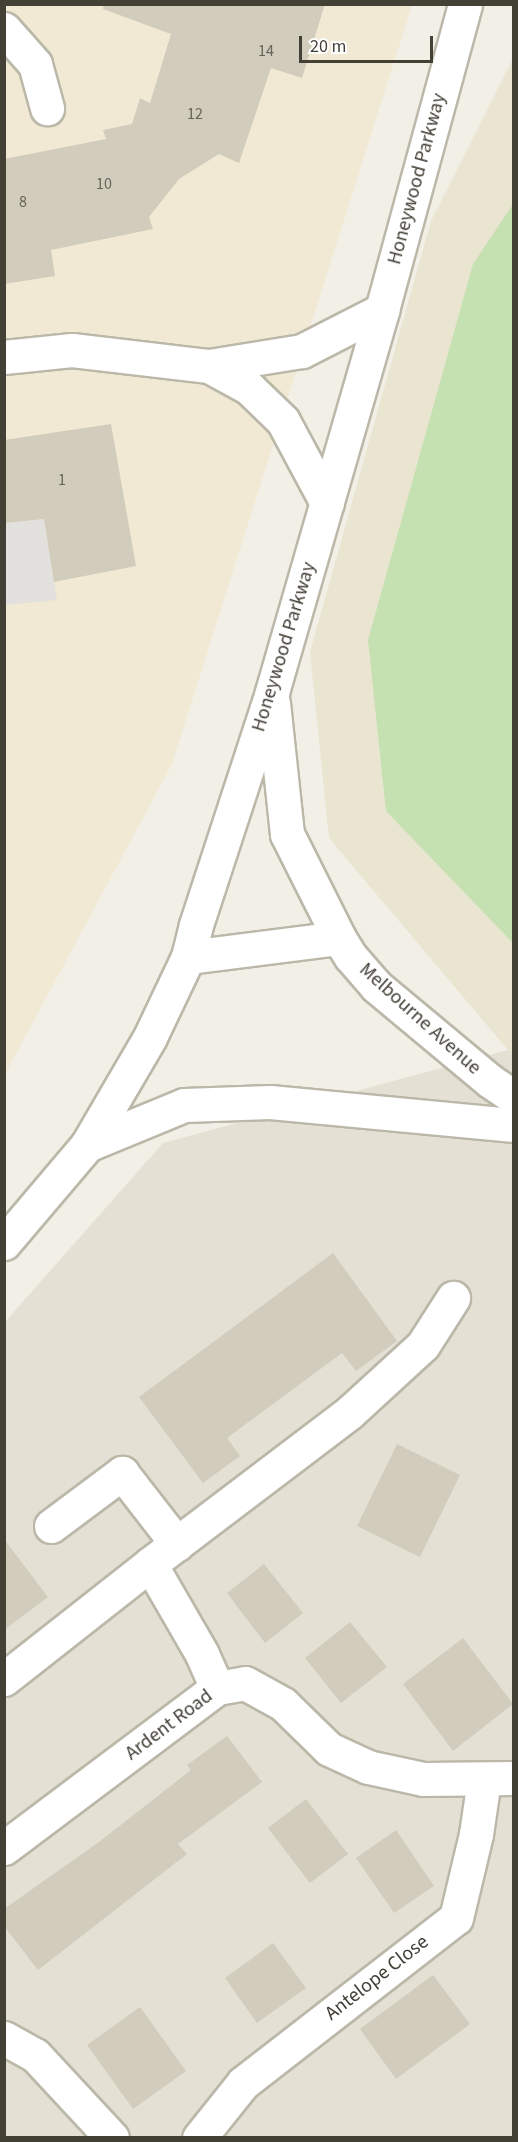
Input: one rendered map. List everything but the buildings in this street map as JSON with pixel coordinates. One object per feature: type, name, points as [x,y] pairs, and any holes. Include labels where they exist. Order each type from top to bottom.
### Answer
[{"type":"street","name":"Honeywood Parkway","points":[[6,1238],[87,1145],[150,1037],[188,957],[196,925],[272,692],[327,503],[465,4]]},
{"type":"street","points":[[4,29],[35,64],[47,108]]},
{"type":"street","points":[[4,357],[72,350],[209,366],[302,351],[382,310]]},
{"type":"street","points":[[209,366],[249,388],[283,421],[327,503]]},
{"type":"street","name":"Melbourne Avenue","points":[[272,692],[287,834],[339,938],[351,957],[376,986],[490,1081],[513,1097]]},
{"type":"street","points":[[188,957],[339,938]]},
{"type":"street","points":[[87,1145],[184,1105],[270,1102],[513,1125]]},
{"type":"street","points":[[4,1679],[150,1564],[350,1412],[423,1345],[453,1298]]},
{"type":"street","points":[[51,1526],[122,1473],[177,1544]]},
{"type":"street","points":[[150,1564],[202,1654],[217,1688]]},
{"type":"street","name":"Ardent Road","points":[[4,1848],[217,1688],[245,1683],[283,1704],[329,1749],[368,1767],[423,1779],[499,1779]]},
{"type":"street","name":"Antelope Close","points":[[199,2138],[243,2083],[456,1918],[476,1834],[499,1779]]},
{"type":"street","points":[[4,2038],[35,2055],[112,2138]]},
{"type":"shaded area","points":[[5,5],[412,5],[172,764],[5,1074]]},
{"type":"shaded area","points":[[513,59],[513,1051],[508,1050],[329,838],[310,652],[431,221]]},
{"type":"shaded area","points":[[44,519],[57,600],[5,605],[5,523]]},
{"type":"shaded area","points":[[508,1050],[513,1051],[513,2137],[5,2138],[5,1322],[163,1143]]},
{"type":"green space","points":[[513,204],[513,943],[386,811],[368,640],[473,264]]}]
